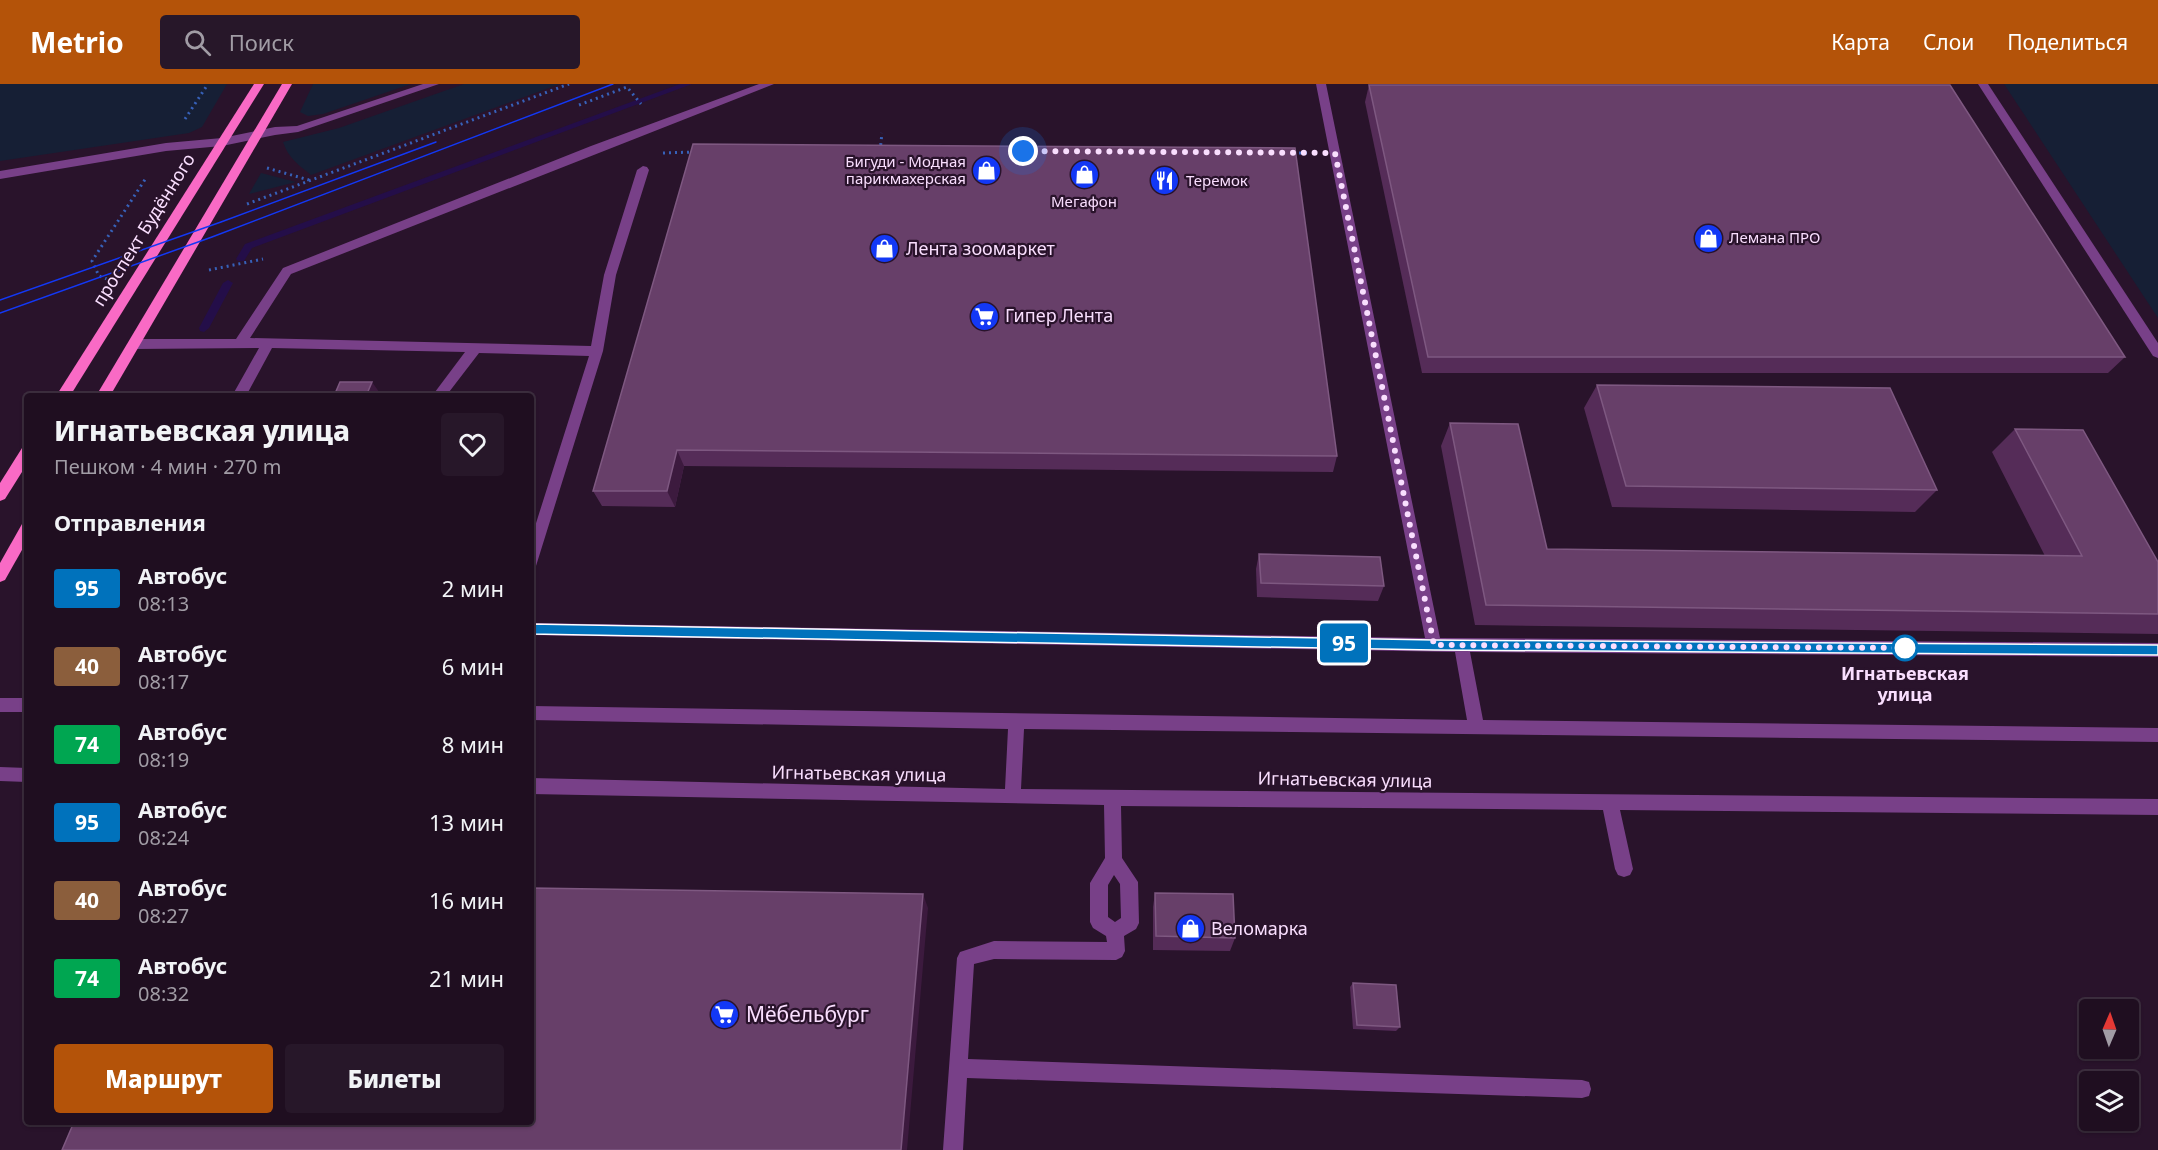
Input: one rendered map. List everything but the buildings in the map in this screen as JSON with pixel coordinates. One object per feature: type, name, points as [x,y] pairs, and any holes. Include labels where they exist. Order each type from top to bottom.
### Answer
[{"type":"main road","name":"проспект Будённого","points":[[65,393],[259,84]]},
{"type":"main road","points":[[105,393],[287,84]]},
{"type":"main road","points":[[0,495],[24,457]]},
{"type":"main road","points":[[0,576],[24,533]]},
{"type":"street","points":[[0,175],[166,147],[222,142],[298,129],[434,84]]},
{"type":"street","points":[[240,343],[287,271],[595,149],[769,84]]},
{"type":"street","points":[[1321,84],[1434,645]]},
{"type":"street","points":[[1983,84],[2158,353]]},
{"type":"street","points":[[534,552],[597,351],[610,275],[643,170]]},
{"type":"street","points":[[241,393],[268,343]]},
{"type":"street","points":[[135,344],[268,343],[597,351]]},
{"type":"street","points":[[441,393],[476,347]]},
{"type":"street","points":[[534,629],[1434,645],[2158,650]]},
{"type":"street","points":[[1461,645],[1476,727]]},
{"type":"street","points":[[0,705],[24,705]]},
{"type":"street","points":[[534,714],[2158,735]]},
{"type":"street","points":[[1013,797],[1016,722]]},
{"type":"street","points":[[0,774],[24,775]]},
{"type":"street","name":"Игнатьевская улица","points":[[534,786],[1013,797],[2158,807]]},
{"type":"street","points":[[1112,798],[1114,860],[1129,882],[1130,922],[1115,932]]},
{"type":"street","points":[[1610,802],[1624,869]]},
{"type":"street","points":[[1114,860],[1099,883],[1099,922],[1115,932]]},
{"type":"street","points":[[953,1150],[966,958],[994,950],[1116,951],[1115,932]]},
{"type":"street","points":[[958,1068],[1582,1089]]},
{"type":"path","points":[[180,127],[208,84]]},
{"type":"path","points":[[237,207],[569,84]]},
{"type":"path","points":[[579,105],[626,86],[633,95]]},
{"type":"path","points":[[879,157],[882,133]]},
{"type":"path","points":[[660,153],[704,152]]},
{"type":"path","points":[[1287,153],[1335,153]]},
{"type":"path","points":[[272,169],[309,180]]},
{"type":"path","points":[[92,261],[148,174]]},
{"type":"path","points":[[199,271],[237,265]]},
{"type":"shaded area","points":[[0,84],[227,84],[202,127],[189,133],[0,161]]},
{"type":"shaded area","points":[[313,84],[411,84],[323,114],[308,116],[300,112]]},
{"type":"shaded area","points":[[464,84],[560,84],[311,175],[291,157],[285,148],[283,142],[339,128]]},
{"type":"shaded area","points":[[2004,84],[2158,84],[2158,318]]},
{"type":"shaded area","points":[[261,173],[296,182],[249,194]]},
{"type":"waterway","points":[[241,259],[248,246],[688,84]]},
{"type":"waterway","points":[[204,328],[228,283]]},
{"type":"tram line","points":[[0,313],[212,237],[613,84]]},
{"type":"tram line","points":[[0,300],[221,222],[436,142]]},
{"type":"bus line","name":"95","points":[[534,629],[1434,645],[2158,650]]},
{"type":"place","name":"Бигуди - Модная парикмахерская","points":[[987,171]]},
{"type":"place","name":"Мегафон","points":[[1084,175]]},
{"type":"place","name":"Теремок","points":[[1165,181]]},
{"type":"place","name":"Лемана ПРО","points":[[1708,238]]},
{"type":"place","name":"Лента зоомаркет","points":[[885,249]]},
{"type":"place","name":"Гипер Лента","points":[[984,316]]},
{"type":"place","name":"Игнатьевская улица","points":[[1905,648]]},
{"type":"place","name":"Веломарка","points":[[1190,929]]},
{"type":"place","name":"Мёбельбург","points":[[725,1015]]},
{"type":"route","points":[[1023,151],[1335,153],[1434,645],[1905,648]]}]
